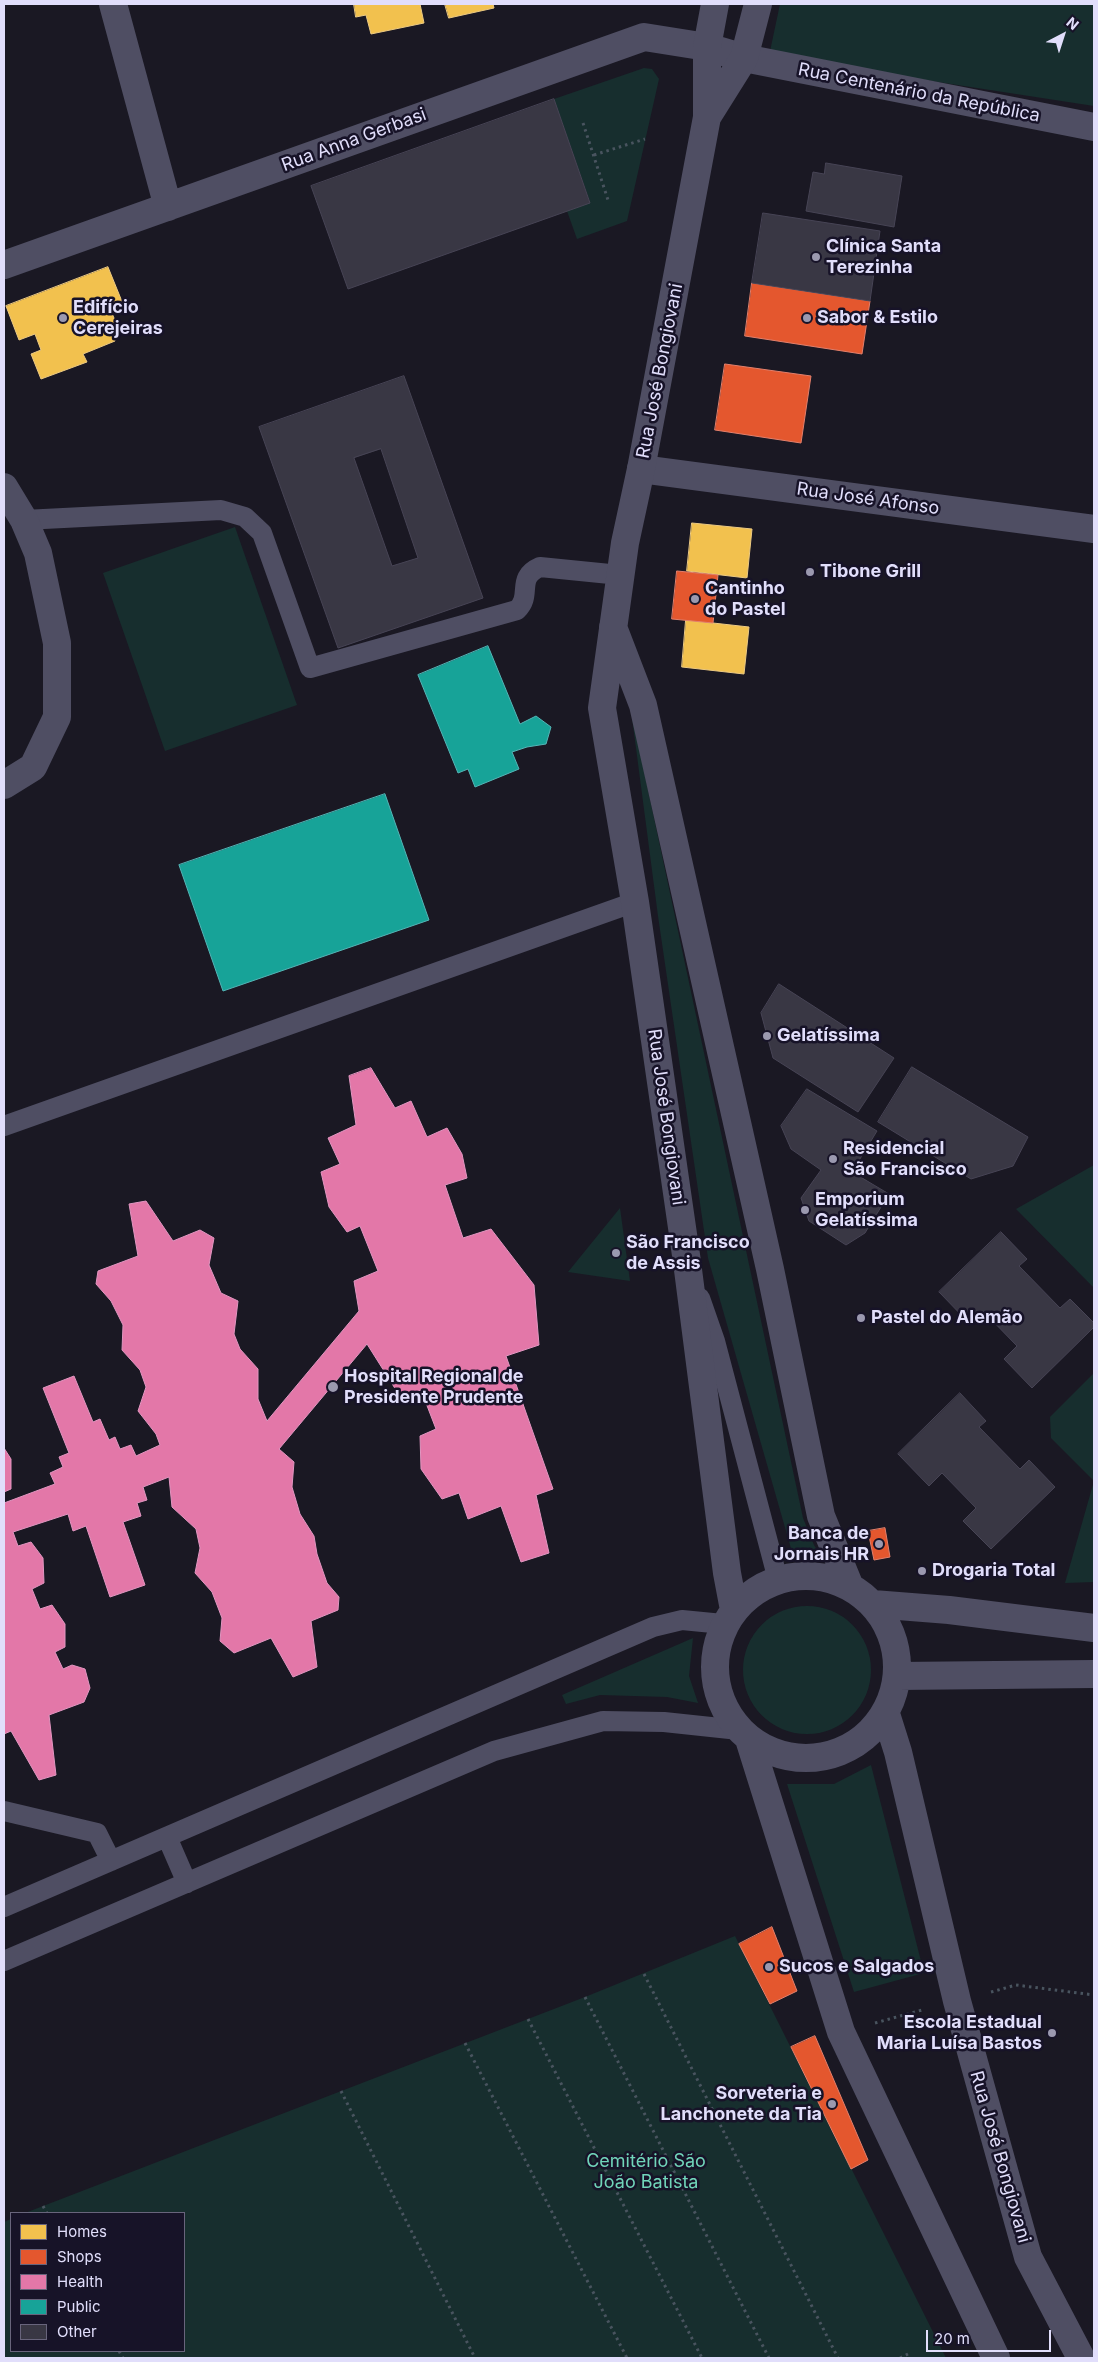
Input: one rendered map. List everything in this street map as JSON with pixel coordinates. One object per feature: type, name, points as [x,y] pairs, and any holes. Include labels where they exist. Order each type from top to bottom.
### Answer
[{"type":"street","points":[[113,4],[168,207]]},
{"type":"street","name":"Rua José Bongiovani","points":[[715,4],[707,47],[707,117],[620,575],[602,708],[635,902],[687,1262],[727,1573],[729,1617]]},
{"type":"street","name":"Rua José Bongiovani","points":[[707,117],[744,58],[758,4]]},
{"type":"street","name":"Rua Anna Gerbasi","points":[[4,265],[644,37],[707,47],[744,58]]},
{"type":"street","name":"Rua Centenário da República","points":[[744,58],[1094,127]]},
{"type":"street","name":"Rua José Afonso","points":[[641,469],[1094,529]]},
{"type":"street","points":[[4,487],[24,520],[38,552],[57,643],[58,718],[33,767],[4,785]]},
{"type":"street","points":[[612,624],[643,705],[770,1268],[821,1516],[850,1587]]},
{"type":"street","points":[[744,1734],[772,1752],[798,1758],[823,1758],[848,1750],[870,1734],[886,1714],[898,1676],[897,1650],[888,1625],[873,1604],[850,1587],[827,1578],[802,1575],[778,1580],[758,1590],[729,1617],[717,1649],[715,1678],[723,1705],[744,1734],[842,2032],[996,2358]]},
{"type":"street","points":[[873,1604],[949,1610],[1094,1628]]},
{"type":"street","points":[[898,1676],[1094,1674]]},
{"type":"street","name":"Rua José Bongiovani","points":[[886,1714],[898,1752],[956,2001],[1028,2257],[1081,2358]]},
{"type":"lane","points":[[24,520],[222,510],[246,518],[262,534],[310,668],[517,610],[525,599],[525,580],[530,571],[540,567],[620,575]]},
{"type":"lane","points":[[4,1126],[635,902]]},
{"type":"lane","points":[[687,1262],[715,1341],[778,1580]]},
{"type":"lane","points":[[4,1907],[653,1627],[682,1620],[729,1617]]},
{"type":"lane","points":[[4,1961],[494,1751],[603,1721],[664,1722],[744,1734]]},
{"type":"lane","points":[[4,1811],[97,1833],[111,1861]]},
{"type":"lane","points":[[167,1837],[187,1883]]},
{"type":"path","points":[[583,123],[608,200]]},
{"type":"path","points":[[594,155],[645,139]]},
{"type":"path","points":[[644,1974],[838,2358]]},
{"type":"path","points":[[584,1997],[769,2358]]},
{"type":"path","points":[[528,2019],[702,2358]]},
{"type":"path","points":[[465,2043],[626,2358]]},
{"type":"path","points":[[341,2091],[475,2358]]},
{"type":"path","points":[[43,2206],[46,2212]]},
{"type":"path","points":[[900,2358],[908,2354]]},
{"type":"green space","points":[[780,4],[1094,4],[1094,106],[769,56]]},
{"type":"green space","points":[[644,68],[652,69],[659,79],[627,221],[577,239],[567,211],[590,202],[554,99]]},
{"type":"green space","points":[[235,527],[297,705],[165,751],[103,573]]},
{"type":"green space","points":[[631,710],[803,1518],[814,1545],[823,1560],[804,1557],[794,1559],[708,1258],[658,916]]},
{"type":"green space","points":[[1094,1165],[1094,1288],[1016,1209]]},
{"type":"green space","points":[[620,1208],[630,1281],[568,1272]]},
{"type":"green space","points":[[1094,1373],[1094,1481],[1051,1438],[1050,1417]]},
{"type":"green space","points":[[1094,1481],[1094,1582],[1065,1583]]},
{"type":"green space","points":[[807,1606],[831,1611],[843,1617],[852,1625],[860,1634],[866,1646],[871,1670],[866,1694],[860,1706],[852,1715],[843,1723],[831,1729],[807,1734],[783,1729],[771,1723],[762,1715],[754,1706],[748,1694],[743,1670],[748,1646],[754,1634],[762,1625],[771,1617],[783,1611]]},
{"type":"green space","points":[[693,1638],[689,1676],[698,1703],[667,1697],[600,1695],[566,1704],[562,1695]]},
{"type":"green space","points":[[871,1765],[924,1973],[854,1992],[787,1784],[834,1784]]},
{"type":"green space","name":"Cemitério São João Batista","points":[[735,1936],[946,2358],[4,2358],[4,2222],[10,2219],[10,2352],[185,2352],[185,2212],[28,2212],[585,1997]]},
{"type":"building: Homes","points":[[354,4],[420,4],[424,23],[371,34],[366,15],[356,17]]},
{"type":"building: Homes","points":[[445,4],[493,4],[494,8],[449,18]]},
{"type":"building: Homes","name":"Edifício Cerejeiras","points":[[108,267],[123,304],[110,309],[118,327],[111,330],[115,341],[83,354],[87,362],[41,379],[31,354],[41,350],[35,334],[19,340],[6,306]]},
{"type":"building: Homes","points":[[692,523],[752,529],[747,578],[687,571]]},
{"type":"building: Homes","points":[[686,620],[749,627],[744,674],[682,667]]},
{"type":"building: Shops","name":"Sabor & Estilo","points":[[752,283],[870,301],[862,354],[745,336]]},
{"type":"building: Shops","points":[[725,364],[811,376],[801,443],[715,430]]},
{"type":"building: Shops","name":"Cantinho do Pastel","points":[[677,571],[718,575],[713,623],[672,619]]},
{"type":"building: Shops","name":"Banca de Jornais HR","points":[[885,1528],[890,1557],[874,1560],[868,1531]]},
{"type":"building: Shops","name":"Sucos e Salgados","points":[[772,1927],[797,1991],[770,2004],[739,1944]]},
{"type":"building: Shops","name":"Sorveteria e Lanchonete da Tia","points":[[815,2036],[868,2160],[851,2169],[791,2047]]},
{"type":"building: Health","points":[[371,1068],[395,1108],[411,1101],[427,1137],[447,1128],[462,1154],[467,1178],[445,1185],[463,1238],[491,1229],[534,1285],[539,1345],[506,1356],[553,1489],[536,1495],[549,1553],[521,1562],[501,1506],[468,1519],[459,1493],[442,1499],[421,1469],[420,1436],[436,1429],[421,1390],[401,1398],[367,1344],[279,1449],[294,1462],[292,1487],[300,1514],[314,1536],[317,1554],[327,1583],[339,1597],[338,1610],[311,1621],[317,1667],[293,1677],[271,1638],[234,1653],[220,1641],[222,1618],[212,1592],[195,1573],[200,1548],[196,1529],[172,1507],[169,1477],[143,1487],[147,1500],[137,1503],[141,1516],[123,1522],[145,1585],[110,1597],[86,1526],[73,1531],[68,1514],[13,1532],[18,1546],[31,1542],[43,1558],[44,1583],[32,1589],[40,1609],[52,1605],[65,1624],[65,1647],[55,1652],[63,1669],[72,1665],[85,1669],[90,1688],[84,1702],[49,1715],[56,1775],[39,1780],[11,1731],[4,1734],[4,1503],[55,1484],[50,1473],[63,1467],[59,1457],[69,1453],[43,1388],[74,1376],[93,1422],[100,1419],[109,1440],[115,1437],[120,1449],[131,1445],[136,1456],[160,1445],[156,1434],[138,1411],[146,1387],[140,1370],[122,1350],[123,1325],[111,1301],[96,1284],[98,1271],[138,1256],[129,1204],[146,1201],[173,1241],[200,1230],[214,1238],[209,1265],[221,1293],[238,1301],[234,1334],[240,1349],[258,1369],[258,1399],[267,1421],[359,1311],[354,1281],[378,1271],[360,1226],[347,1232],[329,1207],[321,1172],[340,1164],[328,1138],[356,1125],[349,1076]]},
{"type":"building: Health","points":[[4,1448],[11,1459],[11,1489],[4,1492]]},
{"type":"building: Public","points":[[488,646],[520,724],[536,716],[551,727],[546,744],[512,752],[519,769],[475,787],[468,769],[458,773],[418,675]]},
{"type":"building: Public","points":[[385,794],[429,920],[223,991],[179,865]]},
{"type":"building: Other","points":[[554,99],[590,203],[348,289],[311,186]]},
{"type":"building: Other","points":[[826,163],[902,176],[894,227],[806,211],[813,172],[824,174]]},
{"type":"building: Other","name":"Clínica Santa Terezinha","points":[[763,213],[880,231],[870,301],[752,283]]},
{"type":"building: Other","points":[[404,376],[483,598],[338,648],[259,427]],"holes":[[[381,449],[418,558],[392,566],[354,458]]]},
{"type":"building: Other","name":"Residencial São Francisco","points":[[779,984],[894,1058],[858,1112],[773,1058],[761,1013]]},
{"type":"building: Other","name":"Residencial São Francisco","points":[[912,1067],[1028,1137],[1013,1166],[971,1179],[878,1122]]},
{"type":"building: Other","name":"Residencial São Francisco","points":[[807,1089],[877,1131],[852,1172],[889,1194],[865,1233],[846,1245],[809,1221],[801,1198],[821,1170],[791,1149],[781,1126]]},
{"type":"building: Other","points":[[1001,1232],[1027,1259],[1019,1266],[1060,1308],[1070,1299],[1094,1323],[1094,1327],[1032,1388],[1004,1359],[1017,1346],[983,1311],[970,1324],[939,1292]]},
{"type":"building: Other","points":[[960,1393],[986,1421],[979,1427],[1020,1469],[1029,1460],[1055,1487],[991,1549],[963,1521],[976,1508],[942,1473],[929,1486],[898,1454]]},
{"type":"place","name":"Clínica Santa Terezinha","points":[[816,257]]},
{"type":"place","name":"Edifício Cerejeiras","points":[[63,318]]},
{"type":"place","name":"Sabor & Estilo","points":[[807,318]]},
{"type":"place","name":"Tibone Grill","points":[[810,572]]},
{"type":"place","name":"Cantinho do Pastel","points":[[695,599]]},
{"type":"place","name":"Gelatíssima","points":[[767,1036]]},
{"type":"place","name":"Residencial São Francisco","points":[[833,1159]]},
{"type":"place","name":"Emporium Gelatíssima","points":[[805,1210]]},
{"type":"place","name":"São Francisco de Assis","points":[[616,1253]]},
{"type":"place","name":"Pastel do Alemão","points":[[861,1318]]},
{"type":"place","name":"Hospital Regional de Presidente Prudente","points":[[333,1387]]},
{"type":"place","name":"Banca de Jornais HR","points":[[879,1544]]},
{"type":"place","name":"Drogaria Total","points":[[922,1571]]},
{"type":"place","name":"Sucos e Salgados","points":[[769,1967]]},
{"type":"place","name":"Escola Estadual Maria Luísa Bastos","points":[[1052,2033]]},
{"type":"place","name":"Sorveteria e Lanchonete da Tia","points":[[832,2104]]}]
